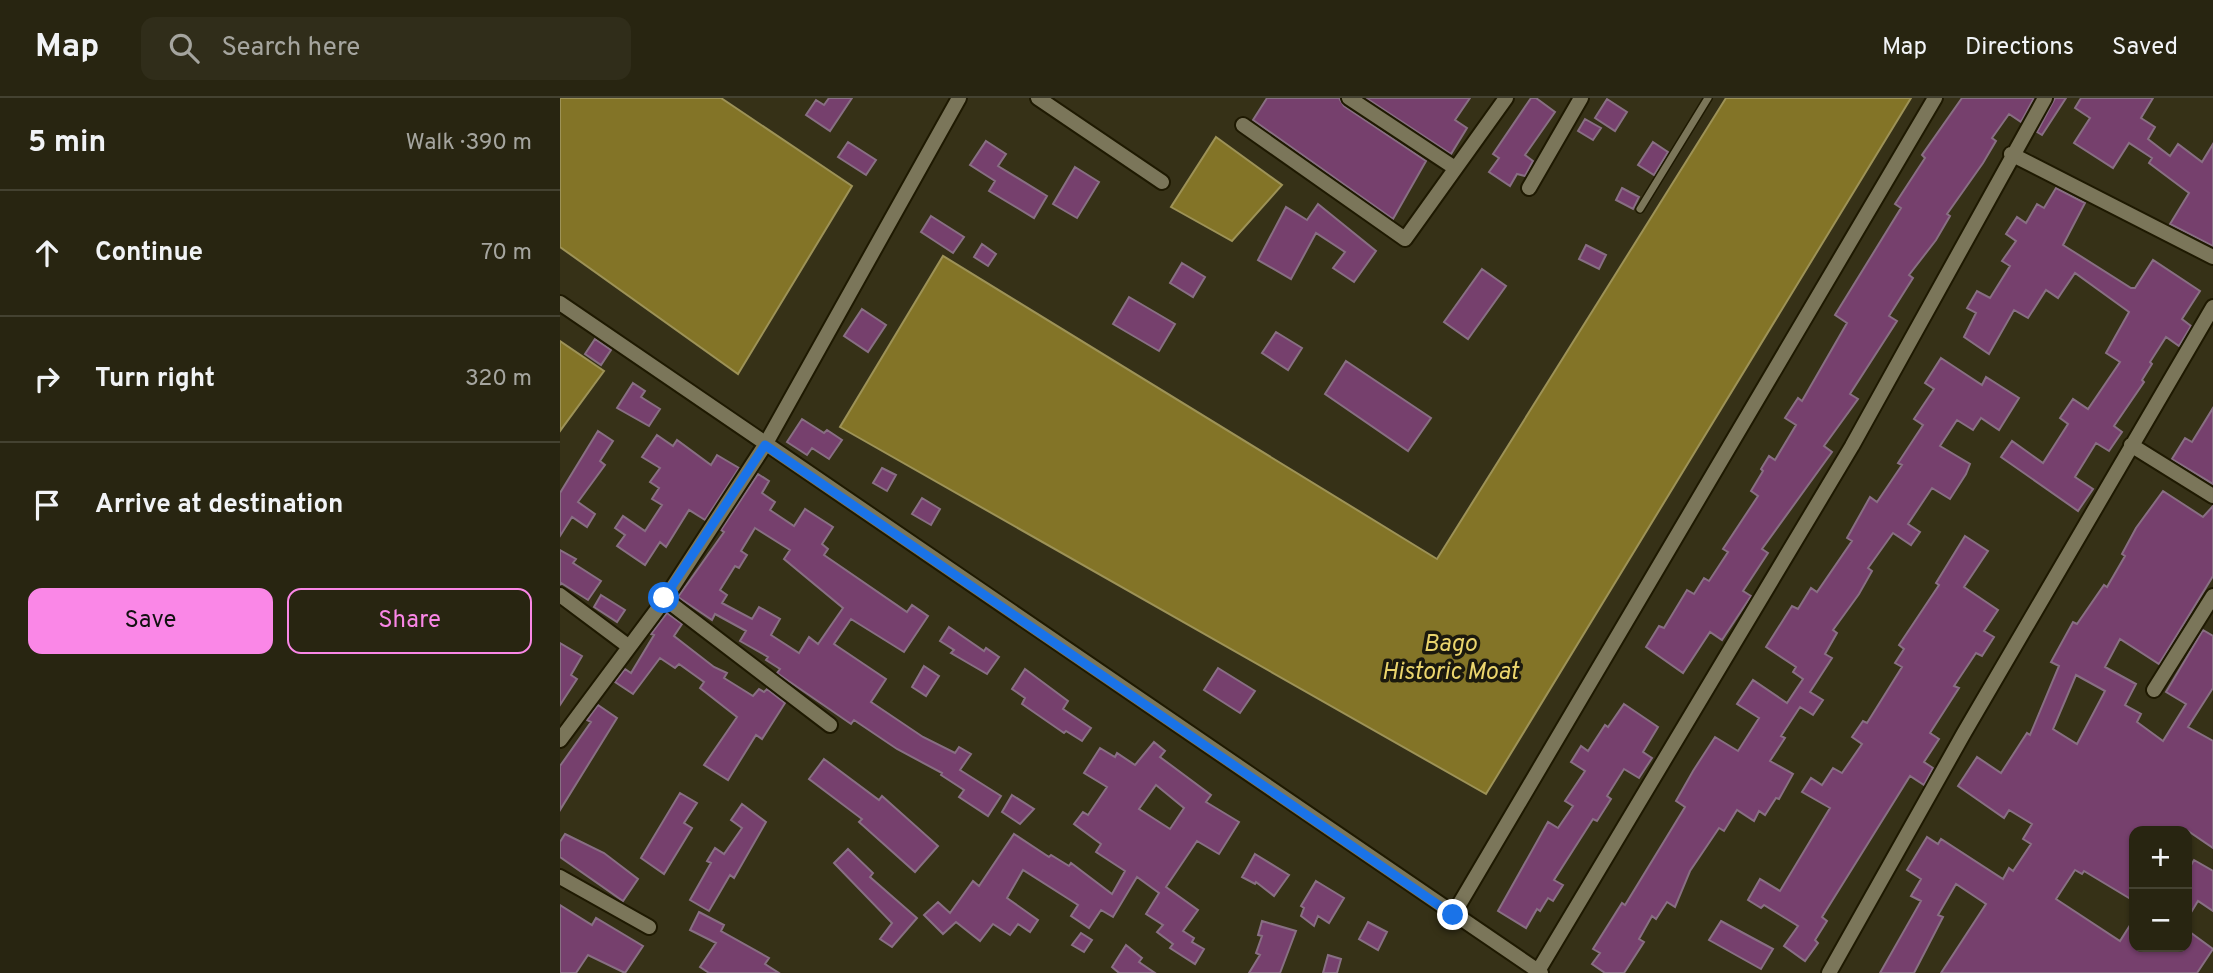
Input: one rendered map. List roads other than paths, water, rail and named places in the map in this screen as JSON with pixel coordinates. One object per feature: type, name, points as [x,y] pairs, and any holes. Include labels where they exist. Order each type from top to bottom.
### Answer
[{"type":"street","points":[[562,732],[664,598],[765,445],[959,98]]},
{"type":"street","points":[[1038,98],[1162,182]]},
{"type":"street","points":[[1349,98],[1455,168]]},
{"type":"street","points":[[1242,125],[1405,239],[1506,98]]},
{"type":"street","points":[[1528,188],[1581,98]]},
{"type":"street","points":[[1453,915],[1935,98]]},
{"type":"street","points":[[560,303],[1539,972],[1852,446],[2011,154],[2045,98]]},
{"type":"street","points":[[2011,154],[2213,257]]},
{"type":"street","points":[[1829,973],[1964,733],[2213,307]]},
{"type":"street","points":[[2131,445],[2213,496]]},
{"type":"street","points":[[560,595],[628,646]]},
{"type":"street","points":[[2154,690],[2213,596]]},
{"type":"street","points":[[664,598],[830,725]]},
{"type":"street","points":[[560,877],[649,927]]},
{"type":"lane","points":[[1640,209],[1708,98]]},
{"type":"water","points":[[560,98],[721,98],[852,186],[738,374],[560,247]]},
{"type":"water","name":"Bago Historic Moat","points":[[1726,98],[1911,98],[1486,794],[840,427],[943,256],[1437,559]]},
{"type":"water","points":[[1216,137],[1282,185],[1232,241],[1171,207]]},
{"type":"water","points":[[560,341],[604,371],[560,431]]}]
